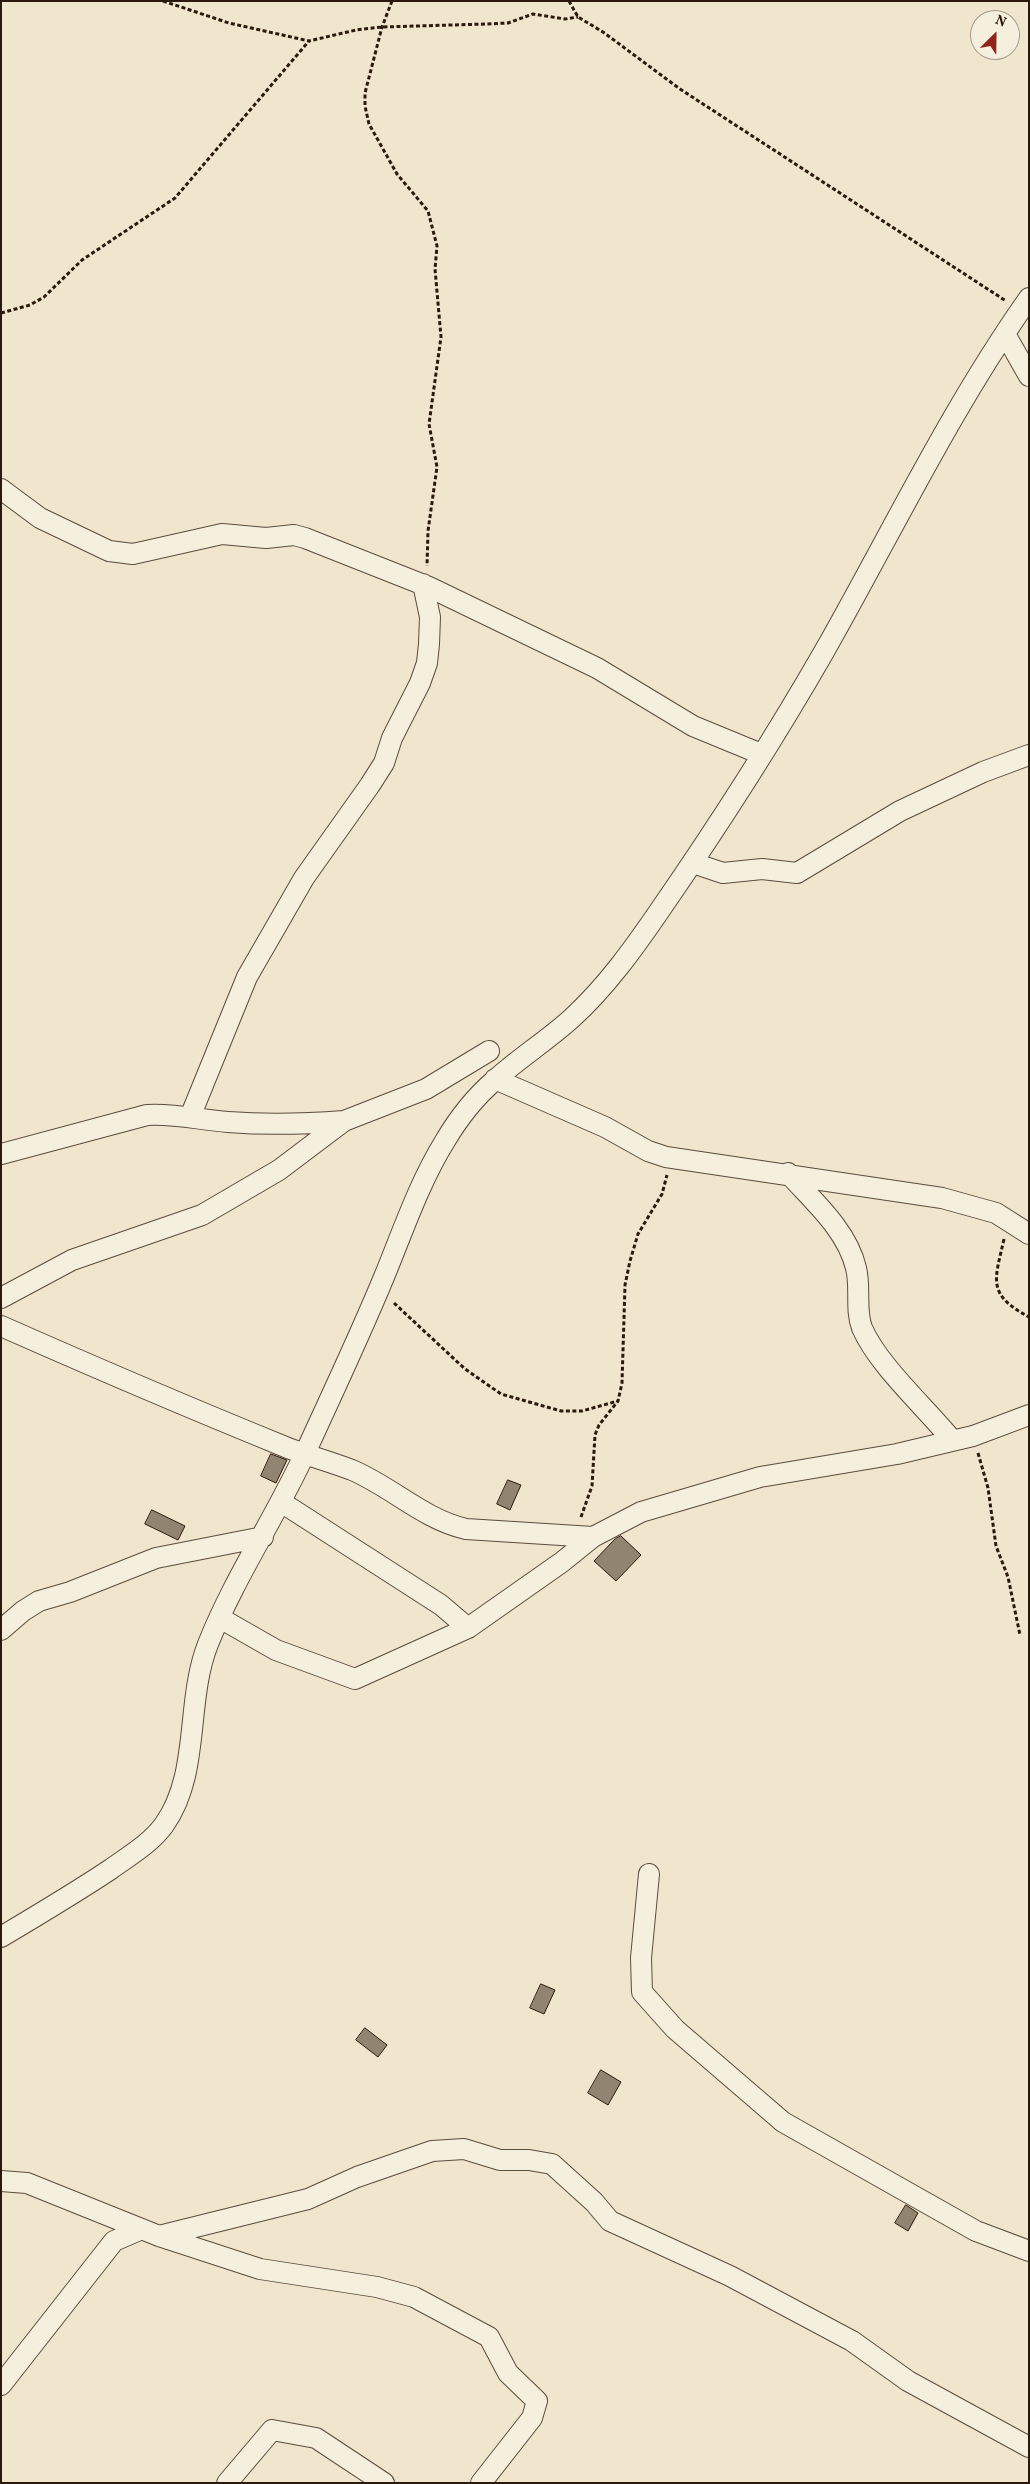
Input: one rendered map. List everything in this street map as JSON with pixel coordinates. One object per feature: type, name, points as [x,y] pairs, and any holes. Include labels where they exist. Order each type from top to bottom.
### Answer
[{"type":"street","points":[[1,1937],[79,1890],[137,1851],[164,1825],[173,1811],[183,1788],[196,1684],[207,1647],[304,1454],[379,1289],[426,1176],[442,1146],[467,1109],[495,1079],[573,1017],[642,936],[693,863],[825,650],[907,496],[965,395],[1025,304]]},
{"type":"street","points":[[1005,334],[1029,376]]},
{"type":"street","points":[[1,489],[40,518],[109,551],[133,554],[222,534],[266,538],[294,535],[426,586],[597,668],[693,726],[761,754]]},
{"type":"street","points":[[190,1117],[246,977],[304,878],[370,785],[384,762],[392,738],[420,683],[427,664],[429,644],[430,617],[426,586]]},
{"type":"street","points":[[693,863],[723,873],[762,868],[798,873],[900,811],[983,772],[1029,755]]},
{"type":"street","points":[[1,1298],[72,1260],[202,1215],[279,1170],[344,1121],[426,1089],[489,1051]]},
{"type":"street","points":[[495,1079],[605,1127],[648,1152],[666,1157],[739,1169],[788,1173],[942,1198],[996,1213],[1029,1234]]},
{"type":"street","points":[[1,1154],[146,1115],[190,1117],[229,1122],[297,1124],[344,1121]]},
{"type":"street","points":[[788,1173],[840,1232],[851,1252],[856,1270],[862,1328],[877,1352],[952,1440]]},
{"type":"street","points":[[1,1326],[153,1392],[304,1454],[374,1480],[424,1513],[450,1525],[466,1529],[584,1536],[659,1506],[760,1477],[897,1454],[973,1436],[1029,1415]]},
{"type":"street","points":[[281,1502],[441,1606],[468,1628]]},
{"type":"street","points":[[220,1618],[276,1650],[355,1679],[468,1628],[562,1562],[584,1536]]},
{"type":"street","points":[[1,1630],[23,1611],[39,1601],[70,1592],[156,1558],[263,1537]]},
{"type":"street","points":[[649,1874],[641,1958],[642,1992],[675,2028],[783,2122],[976,2231],[1029,2251]]},
{"type":"street","points":[[1,2385],[114,2241],[308,2199],[358,2177],[432,2151],[464,2149],[500,2160],[529,2160],[552,2164],[594,2202],[610,2221],[730,2276],[835,2331],[908,2381],[1029,2447]]},
{"type":"street","points":[[1,2181],[27,2182],[150,2233],[260,2269],[315,2276],[395,2291],[414,2297],[489,2337],[508,2373],[537,2401],[532,2418],[481,2483]]},
{"type":"street","points":[[228,2483],[272,2430],[316,2438],[384,2483]]},
{"type":"path","points":[[163,1],[229,23],[309,40],[356,30],[382,27],[508,22],[532,14],[565,19],[578,17]]},
{"type":"path","points":[[392,1],[382,27],[365,93],[369,124],[397,174],[428,211],[437,246],[435,269],[440,337],[429,424],[437,467],[426,555],[426,586]]},
{"type":"path","points":[[570,1],[578,17],[603,32],[680,89],[1025,304]]},
{"type":"path","points":[[1,313],[30,305],[44,297],[82,260],[175,198],[309,40]]},
{"type":"path","points":[[584,1536],[592,1486],[595,1435],[599,1425],[618,1401],[622,1383],[625,1284],[638,1234],[662,1194],[667,1175],[666,1157]]},
{"type":"path","points":[[1004,1218],[1004,1238],[995,1283],[1000,1296],[1014,1310],[1029,1317]]},
{"type":"path","points":[[379,1289],[465,1370],[502,1394],[561,1412],[582,1411],[618,1401]]},
{"type":"path","points":[[973,1436],[988,1488],[996,1546],[1008,1577],[1020,1635]]},
{"type":"building","points":[[271,1454],[287,1460],[276,1483],[261,1476]]},
{"type":"building","points":[[508,1480],[521,1485],[510,1510],[497,1504]]},
{"type":"building","points":[[152,1510],[185,1526],[178,1540],[145,1524]]},
{"type":"building","points":[[621,1536],[641,1555],[616,1581],[594,1561],[615,1539]]},
{"type":"building","points":[[541,1984],[555,1990],[544,2014],[530,2008]]},
{"type":"building","points":[[365,2028],[387,2045],[378,2057],[356,2040]]},
{"type":"building","points":[[601,2070],[621,2082],[608,2105],[588,2093]]},
{"type":"building","points":[[906,2205],[918,2213],[908,2231],[895,2223]]}]
